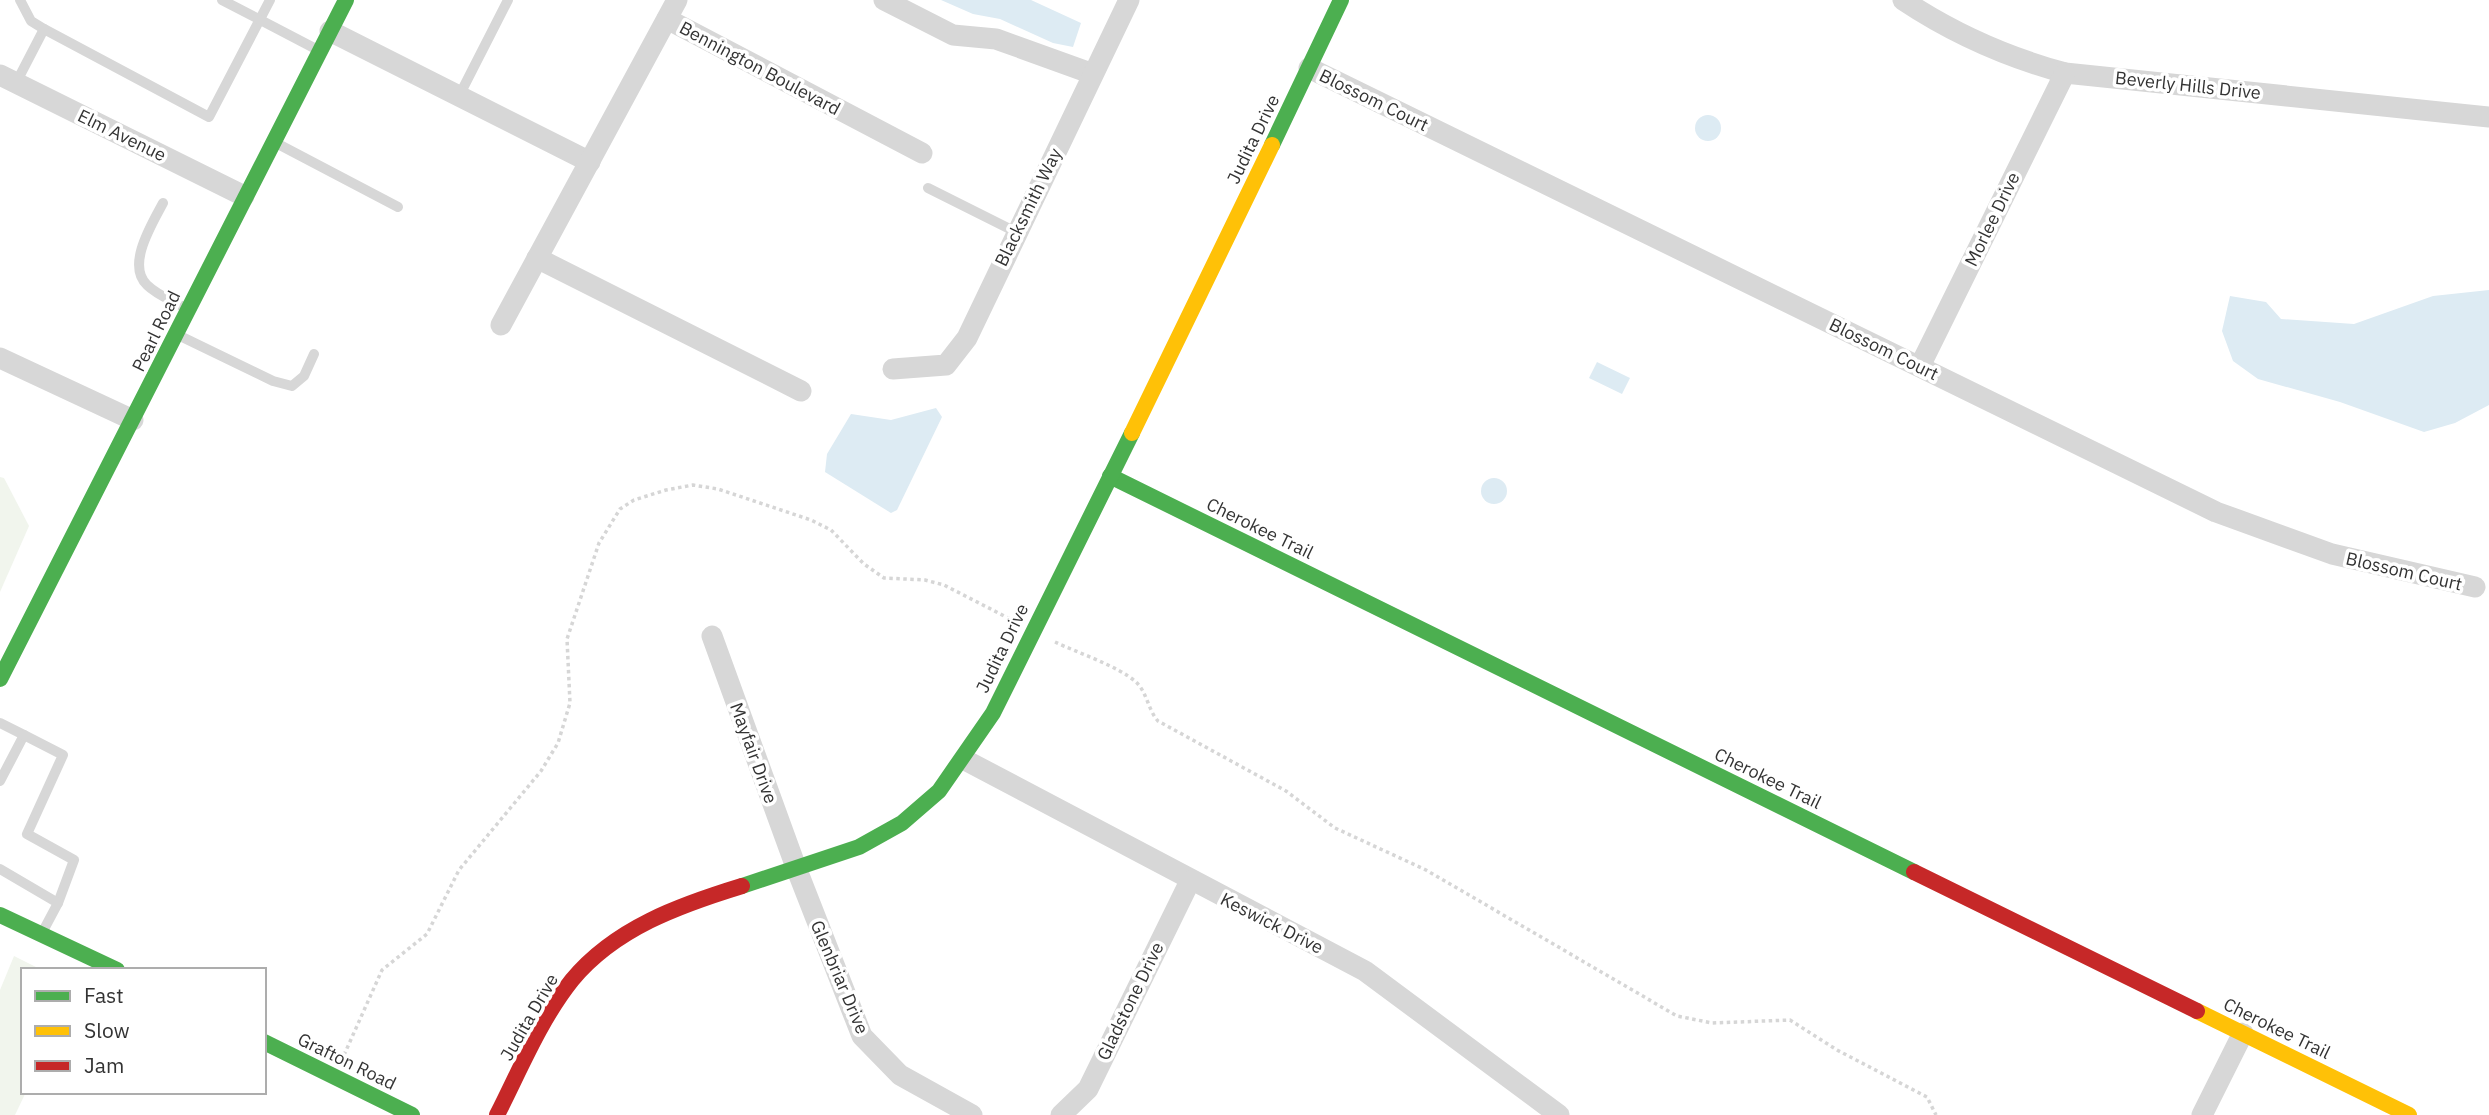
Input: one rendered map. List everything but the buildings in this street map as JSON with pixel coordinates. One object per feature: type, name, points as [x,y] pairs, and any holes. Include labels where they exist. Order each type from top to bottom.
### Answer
[{"type":"street","name":"Pearl Road","points":[[0,679],[346,0]]},
{"type":"street","points":[[884,0],[953,36],[996,39],[1093,74]]},
{"type":"street","name":"Blacksmith Way","points":[[894,369],[946,365],[967,338],[1129,0]]},
{"type":"street","name":"Judita Drive","points":[[497,1115],[562,993],[589,962],[628,933],[671,911],[797,870],[864,844],[909,820],[965,760],[994,710],[1110,476],[1341,0]]},
{"type":"street","name":"Beverly Hills Drive","points":[[1903,0],[1941,25],[1981,45],[2065,73],[2489,117]]},
{"type":"street","name":"Bennington Boulevard","points":[[501,325],[672,9],[922,153]]},
{"type":"street","points":[[330,31],[590,162]]},
{"type":"street","name":"Blossom Court","points":[[1309,68],[2216,512],[2254,528],[2332,554],[2475,587]]},
{"type":"street","name":"Morlee Drive","points":[[1920,366],[2065,73]]},
{"type":"street","name":"Elm Avenue","points":[[8,79],[244,196]]},
{"type":"street","points":[[537,258],[801,391]]},
{"type":"street","points":[[0,358],[133,420]]},
{"type":"street","name":"Cherokee Trail","points":[[1110,476],[2409,1115]]},
{"type":"street","name":"Mayfair Drive","points":[[712,636],[797,870]]},
{"type":"street","name":"Keswick Drive","points":[[965,760],[1365,971],[1559,1115]]},
{"type":"street","name":"Glenbriar Drive","points":[[797,870],[862,1036],[900,1074],[972,1115]]},
{"type":"street","name":"Gladstone Drive","points":[[1061,1115],[1088,1089],[1190,881]]},
{"type":"street","points":[[0,915],[113,968]]},
{"type":"street","points":[[2202,1115],[2243,1033]]},
{"type":"street","name":"Grafton Road","points":[[266,1043],[412,1115]]},
{"type":"lane","points":[[20,0],[31,21],[209,117],[270,0]]},
{"type":"lane","points":[[222,0],[320,51]]},
{"type":"lane","points":[[459,96],[508,0]]},
{"type":"lane","points":[[8,79],[44,29]]},
{"type":"lane","points":[[273,141],[398,207]]},
{"type":"lane","points":[[928,188],[1016,232]]},
{"type":"lane","points":[[163,204],[140,256],[141,275],[147,285],[188,309]]},
{"type":"lane","points":[[176,333],[273,381],[292,386],[304,376],[314,354]]},
{"type":"lane","points":[[0,723],[63,755],[27,834],[74,860],[58,903],[42,933]]},
{"type":"lane","points":[[0,781],[24,735]]},
{"type":"lane","points":[[0,869],[58,903]]},
{"type":"shaded area","points":[[941,0],[1031,0],[1081,23],[1073,47],[1053,43],[1000,19],[973,14]]},
{"type":"shaded area","points":[[1708,115],[1717,119],[1721,128],[1717,137],[1708,141],[1699,137],[1695,128],[1699,119]]},
{"type":"shaded area","points":[[2489,290],[2489,405],[2455,423],[2424,432],[2340,402],[2258,379],[2233,361],[2222,331],[2230,296],[2266,302],[2281,319],[2354,324],[2433,296]]},
{"type":"shaded area","points":[[1597,362],[1630,378],[1622,394],[1589,378]]},
{"type":"shaded area","points":[[936,408],[942,417],[897,510],[891,513],[825,472],[827,454],[851,414],[891,420]]},
{"type":"shaded area","points":[[0,477],[4,478],[29,526],[0,592]]},
{"type":"shaded area","points":[[1494,478],[1503,482],[1507,491],[1503,500],[1494,504],[1485,500],[1481,491],[1485,482]]},
{"type":"shaded area","points":[[14,956],[38,968],[21,968],[21,1094],[25,1094],[15,1115],[0,1115],[0,990]]},
{"type":"traffic: fast","points":[[0,679],[346,0]]},
{"type":"traffic: fast","points":[[1272,145],[1341,0]]},
{"type":"traffic: fast","points":[[742,886],[859,847],[902,823],[939,791],[993,713],[1132,433]]},
{"type":"traffic: fast","points":[[1110,476],[1914,872]]},
{"type":"traffic: fast","points":[[0,915],[113,968]]},
{"type":"traffic: fast","points":[[266,1043],[412,1115]]},
{"type":"traffic: slow","points":[[1132,433],[1272,145]]},
{"type":"traffic: slow","points":[[2197,1011],[2409,1115]]},
{"type":"traffic: jam","points":[[1914,872],[2197,1011]]},
{"type":"traffic: jam","points":[[497,1115],[550,1012],[572,980],[589,962],[628,932],[672,910],[742,886]]}]
